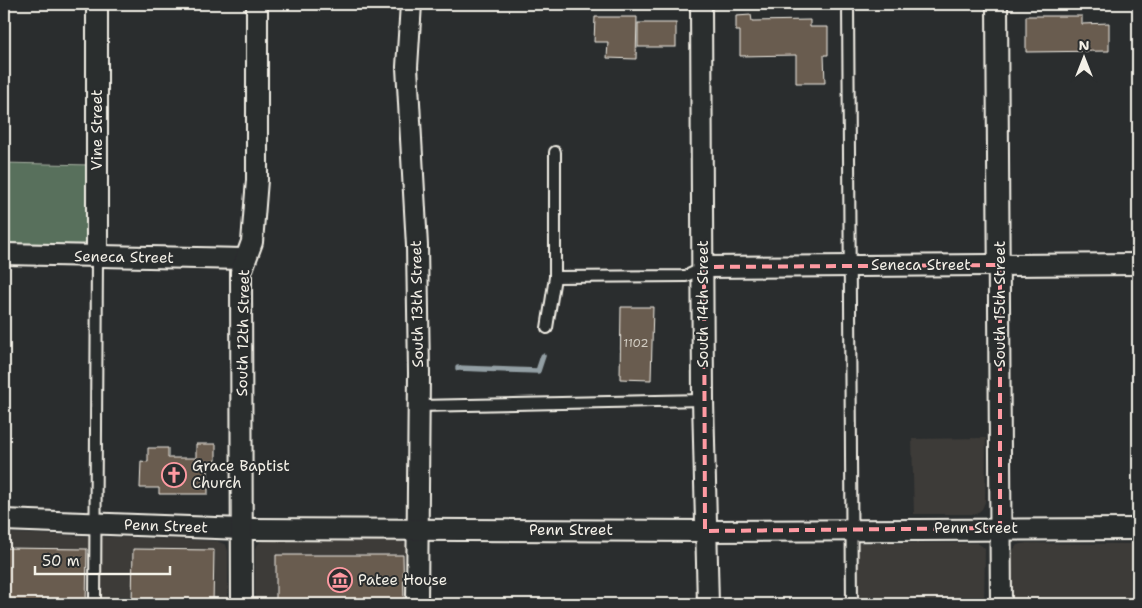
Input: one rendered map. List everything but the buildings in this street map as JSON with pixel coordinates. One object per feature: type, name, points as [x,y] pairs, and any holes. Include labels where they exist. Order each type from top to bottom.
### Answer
[{"type":"street","name":"Vine Street","points":[[97,4],[97,257]]},
{"type":"street","name":"South 12th Street","points":[[242,604],[241,272],[252,242],[257,180],[257,4]]},
{"type":"street","name":"South 13th Street","points":[[411,4],[407,67],[416,246],[418,406],[416,604]]},
{"type":"street","name":"South 14th Street","points":[[701,4],[704,267],[703,400],[708,604]]},
{"type":"street","name":"South 15th Street","points":[[997,4],[1000,265],[1000,604]]},
{"type":"street","name":"Seneca Street","points":[[4,254],[245,259]]},
{"type":"street","name":"Seneca Street","points":[[704,267],[1138,264]]},
{"type":"street","name":"Penn Street","points":[[4,520],[242,529],[1138,529]]},
{"type":"lane","points":[[848,4],[852,604]]},
{"type":"lane","points":[[547,328],[556,277],[555,152]]},
{"type":"lane","points":[[95,604],[97,257]]},
{"type":"lane","points":[[556,277],[686,276],[704,267]]},
{"type":"lane","points":[[418,406],[703,400]]},
{"type":"highlighted area","points":[[1000,265],[1000,528],[705,531],[704,267]]},
{"type":"shaded area","points":[[986,438],[985,502],[982,509],[976,514],[914,514],[912,439]]},
{"type":"shaded area","points":[[4,533],[217,541],[226,545],[228,551],[228,604],[4,604]]},
{"type":"shaded area","name":"Patee House","points":[[269,538],[398,540],[406,544],[409,552],[409,604],[255,604],[255,548],[260,542]]},
{"type":"shaded area","points":[[859,543],[977,543],[985,548],[984,604],[858,604]]},
{"type":"shaded area","points":[[1027,543],[1138,544],[1138,604],[1011,604],[1011,553],[1017,545]]},
{"type":"green space","points":[[4,163],[90,165],[89,239],[85,244],[4,243]]},
{"type":"waterway","points":[[458,368],[538,371],[543,356]]},
{"type":"place","name":"Grace Baptist Church","points":[[174,475]]},
{"type":"place","name":"Patee House","points":[[340,580]]}]
